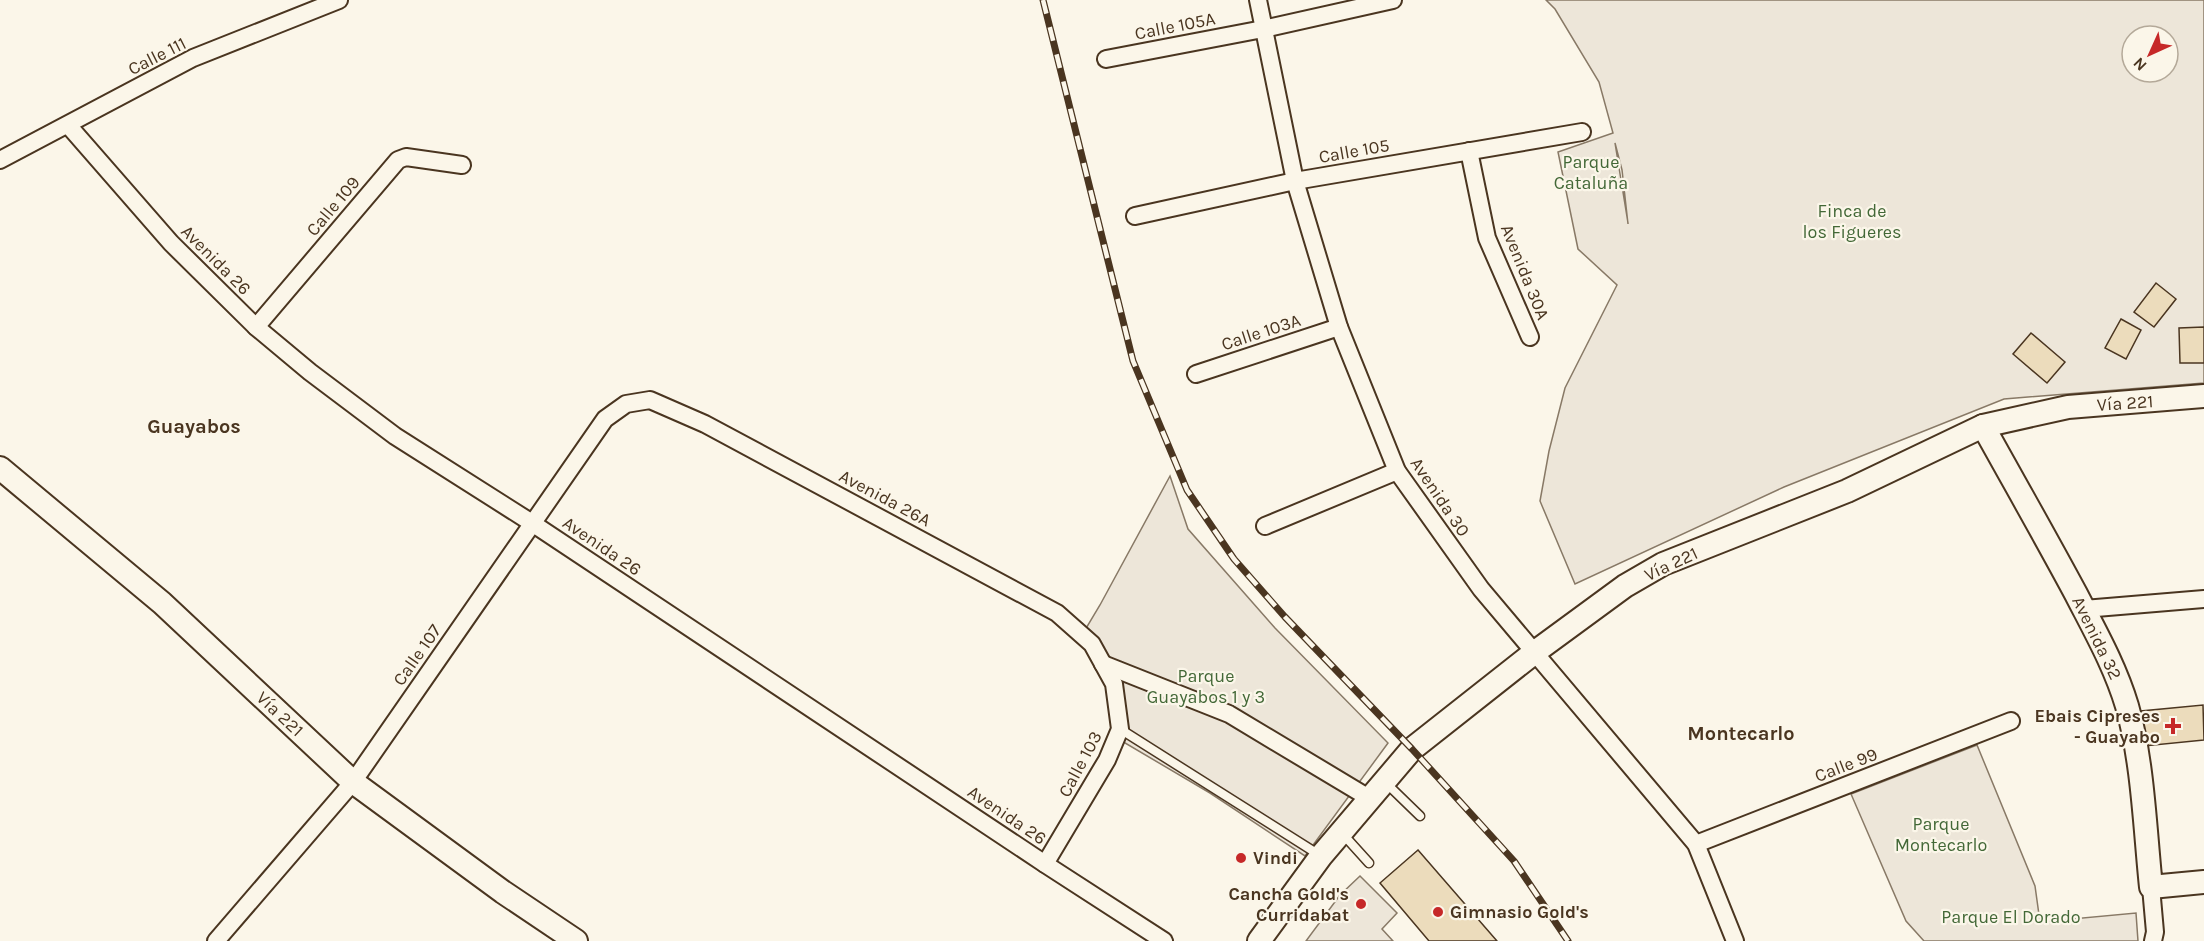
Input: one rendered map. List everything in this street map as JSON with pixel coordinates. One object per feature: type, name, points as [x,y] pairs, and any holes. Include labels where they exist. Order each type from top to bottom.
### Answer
[{"type":"main road","name":"Vía 221","points":[[1259,941],[1321,856],[1412,749],[1535,652],[1625,586],[1663,564],[1847,491],[1983,426],[2068,407],[2204,396]]},
{"type":"main road","name":"Avenida 32","points":[[1983,426],[2108,654],[2128,709],[2137,764],[2151,887]]},
{"type":"main road","name":"Vía 221","points":[[0,468],[162,603],[353,782],[503,892],[576,941]]},
{"type":"main road","points":[[2151,887],[2204,882]]},
{"type":"street","name":"Calle 111","points":[[0,160],[193,58],[315,4],[339,0]]},
{"type":"street","name":"Avenida 30","points":[[1258,0],[1295,181],[1340,327],[1397,471],[1481,589],[1696,844],[1734,941]]},
{"type":"street","name":"Calle 105A","points":[[1106,59],[1263,29],[1393,0]]},
{"type":"street","name":"Avenida 26","points":[[68,125],[171,243],[256,327],[310,372],[395,436],[532,523],[1164,941]]},
{"type":"street","name":"Calle 105","points":[[1135,216],[1295,181],[1582,132]]},
{"type":"street","name":"Avenida 30A","points":[[1469,151],[1487,238],[1530,337]]},
{"type":"street","name":"Calle 109","points":[[256,327],[398,160],[406,157],[462,165]]},
{"type":"street","name":"Calle 103A","points":[[1196,374],[1340,327]]},
{"type":"street","name":"Calle 107","points":[[216,941],[353,782],[605,419],[626,404],[650,400]]},
{"type":"street","name":"Avenida 26A","points":[[650,400],[705,424],[1057,613],[1092,644]]},
{"type":"street","points":[[1265,526],[1397,471]]},
{"type":"street","points":[[2084,609],[2204,599]]},
{"type":"street","name":"Calle 103","points":[[1045,864],[1107,760],[1120,729],[1114,684],[1092,644]]},
{"type":"street","points":[[1103,664],[1229,714],[1377,789]]},
{"type":"street","name":"Calle 99","points":[[1696,844],[2011,722]]},
{"type":"street","name":"Avenida 32","points":[[2151,887],[2155,932],[2153,941]]},
{"type":"lane","points":[[1120,729],[1321,856]]},
{"type":"lane","points":[[1377,789],[1420,816]]},
{"type":"lane","points":[[1341,832],[1369,863]]},
{"type":"green space","name":"Finca de los Figueres","points":[[1546,0],[2204,0],[2204,383],[2004,399],[1784,487],[1575,584],[1540,501],[1549,451],[1565,388],[1617,285],[1578,249],[1558,152],[1613,133],[1599,82],[1555,9]],"holes":[[[1615,143],[1622,170],[1628,221]]]},
{"type":"green space","name":"Parque Guayabos 1 y 3","points":[[1170,476],[1188,529],[1275,628],[1388,743],[1305,856],[1210,793],[1120,740],[1115,693],[1082,635]]},
{"type":"green space","name":"Parque Montecarlo","points":[[1977,745],[2035,886],[2040,922],[2136,913],[2138,941],[1924,941],[1906,921],[1851,794]]},
{"type":"green space","name":"Cancha Gold's Curridabat","points":[[1360,876],[1397,913],[1382,929],[1393,941],[1306,941],[1340,895]]},
{"type":"building","points":[[2156,283],[2176,299],[2154,327],[2134,312]]},
{"type":"building","points":[[2121,319],[2141,330],[2126,359],[2105,348]]},
{"type":"building","points":[[2204,327],[2204,363],[2180,363],[2179,328]]},
{"type":"building","points":[[2031,333],[2065,362],[2047,383],[2013,354]]},
{"type":"building","name":"Ebais Cipreses - Guayabo","points":[[2203,705],[2204,740],[2144,746],[2141,711]]},
{"type":"building","name":"Gimnasio Gold's","points":[[1418,850],[1497,941],[1429,941],[1380,883]]},
{"type":"railway","points":[[1043,0],[1133,361],[1187,490],[1234,559],[1285,617],[1412,749],[1514,861],[1568,941]]},
{"type":"place","name":"Ebais Cipreses - Guayabo","points":[[2173,726]]},
{"type":"place","name":"Vindi","points":[[1241,858]]},
{"type":"place","name":"Cancha Gold's Curridabat","points":[[1361,904]]},
{"type":"place","name":"Gimnasio Gold's","points":[[1438,912]]},
{"type":"district","name":"Guayabos","points":[[194,426]]},
{"type":"district","name":"Montecarlo","points":[[1741,733]]},
{"type":"park label","name":"Parque Cataluña","points":[[1591,172]]},
{"type":"park label","name":"Parque El Dorado","points":[[2011,917]]}]
